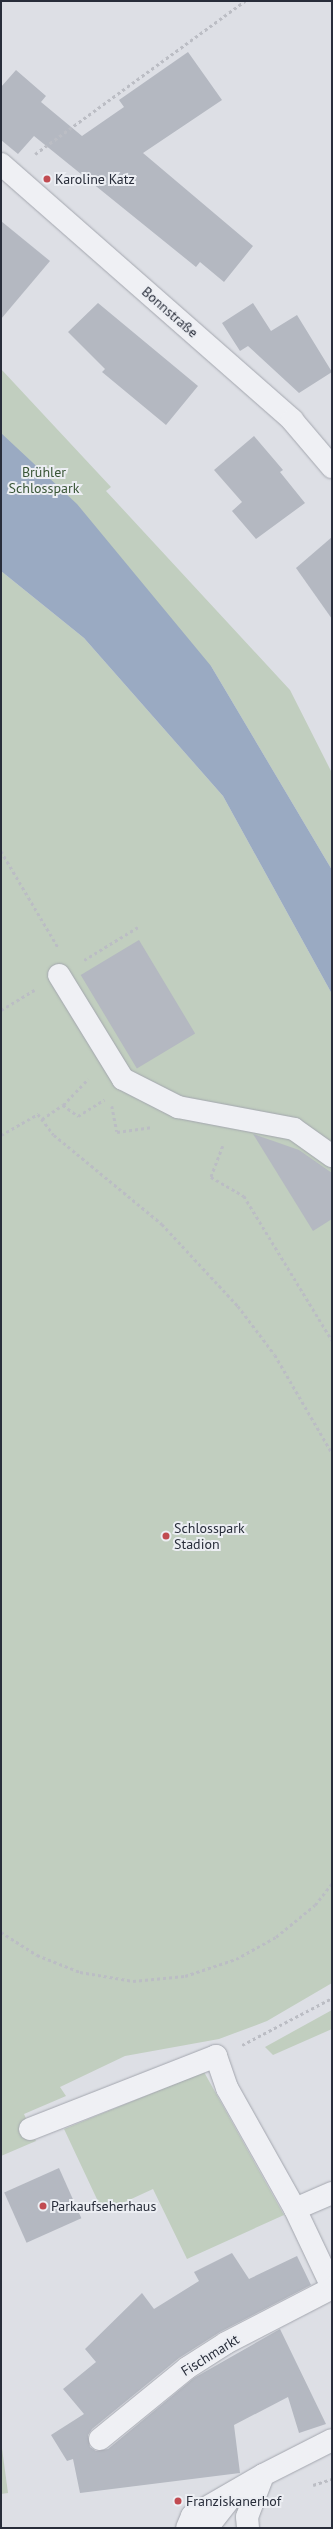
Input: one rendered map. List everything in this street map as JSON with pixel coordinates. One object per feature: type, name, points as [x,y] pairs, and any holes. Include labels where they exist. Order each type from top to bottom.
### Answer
[{"type":"street","name":"Bonnstraße","points":[[6,168],[292,420],[332,467]]},
{"type":"street","points":[[61,964],[123,1079],[178,1107],[294,1129],[332,1156]]},
{"type":"street","points":[[30,2129],[216,2056],[227,2088],[295,2209],[332,2288]]},
{"type":"street","points":[[295,2209],[332,2193]]},
{"type":"street","name":"Fischmarkt","points":[[100,2439],[187,2368],[226,2343],[332,2288]]},
{"type":"street","points":[[187,2528],[192,2516],[234,2494],[262,2475],[332,2440]]},
{"type":"street","points":[[248,2528],[247,2517],[262,2475]]},
{"type":"street","points":[[208,2528],[234,2494]]},
{"type":"street","points":[[227,2528],[234,2494]]},
{"type":"path","points":[[6,168],[245,1]]},
{"type":"path","points":[[1,851],[61,964]]},
{"type":"path","points":[[42,1119],[63,1105],[110,1056]]},
{"type":"path","points":[[63,1105],[78,1116],[110,1095]]},
{"type":"path","points":[[112,1103],[117,1132],[156,1126]]},
{"type":"path","points":[[1,1135],[38,1114],[54,1135],[136,1199],[193,1254],[275,1355],[332,1453]]},
{"type":"path","points":[[218,1144],[224,1146],[211,1177],[244,1196],[332,1340]]},
{"type":"path","points":[[1,1932],[37,1955],[80,1972],[133,1981],[185,1976],[236,1960],[276,1938],[315,1905],[332,1883]]},
{"type":"path","points":[[216,2056],[275,2031],[332,1998]]},
{"type":"path","points":[[309,2486],[332,2479]]},
{"type":"green space","name":"Brühler Schlosspark","points":[[1,369],[111,487],[106,491],[290,690],[332,773],[332,870],[211,666],[1,560]]},
{"type":"green space","name":"Schlosspark Stadion","points":[[1,571],[84,638],[223,796],[332,994],[332,1983],[267,2021],[219,2039],[125,2056],[60,2087],[66,2096],[24,2114],[36,2141],[1,2156]]},
{"type":"green space","points":[[332,2010],[332,2029],[273,2055],[265,2047]]},
{"type":"green space","points":[[204,2072],[284,2215],[187,2259],[153,2189],[103,2212],[64,2129]]},
{"type":"green space","points":[[1,2441],[8,2493],[1,2494]]},
{"type":"water","points":[[1,433],[77,504],[211,666],[332,870],[332,994],[223,796],[84,638],[1,571]]},
{"type":"building","points":[[188,52],[222,100],[143,153],[253,246],[224,282],[200,262],[196,267],[34,136],[18,154],[1,140],[1,87],[16,70],[46,96],[41,102],[82,136],[124,107],[119,100]]},
{"type":"building","points":[[1,221],[50,261],[1,319]]},
{"type":"building","points":[[98,303],[198,386],[166,425],[102,372],[105,369],[68,332]]},
{"type":"building","points":[[253,303],[271,331],[297,315],[332,372],[299,393],[248,346],[240,351],[222,323]]},
{"type":"building","points":[[254,436],[283,470],[280,472],[305,503],[256,539],[232,511],[242,502],[214,470]]},
{"type":"building","points":[[332,537],[332,619],[296,568]]},
{"type":"building","points":[[139,940],[195,1033],[137,1068],[81,975]]},
{"type":"building","points":[[253,1134],[299,1150],[332,1173],[332,1219],[313,1231]]},
{"type":"building","name":"Parkaufseherhaus","points":[[59,2168],[81,2218],[27,2243],[4,2192]]},
{"type":"building","points":[[232,2253],[249,2279],[297,2256],[311,2285],[220,2332],[179,2358],[92,2429],[88,2435],[90,2447],[96,2451],[108,2449],[194,2378],[280,2329],[326,2424],[299,2433],[288,2397],[234,2425],[240,2473],[80,2493],[73,2459],[67,2461],[51,2435],[84,2414],[63,2389],[96,2362],[85,2349],[142,2293],[154,2309],[199,2281],[194,2272]]},
{"type":"place","name":"Karoline Katz","points":[[47,179]]},
{"type":"place","name":"Schlosspark Stadion","points":[[166,1536]]},
{"type":"place","name":"Parkaufseherhaus","points":[[43,2206]]},
{"type":"place","name":"Franziskanerhof","points":[[178,2501]]}]
